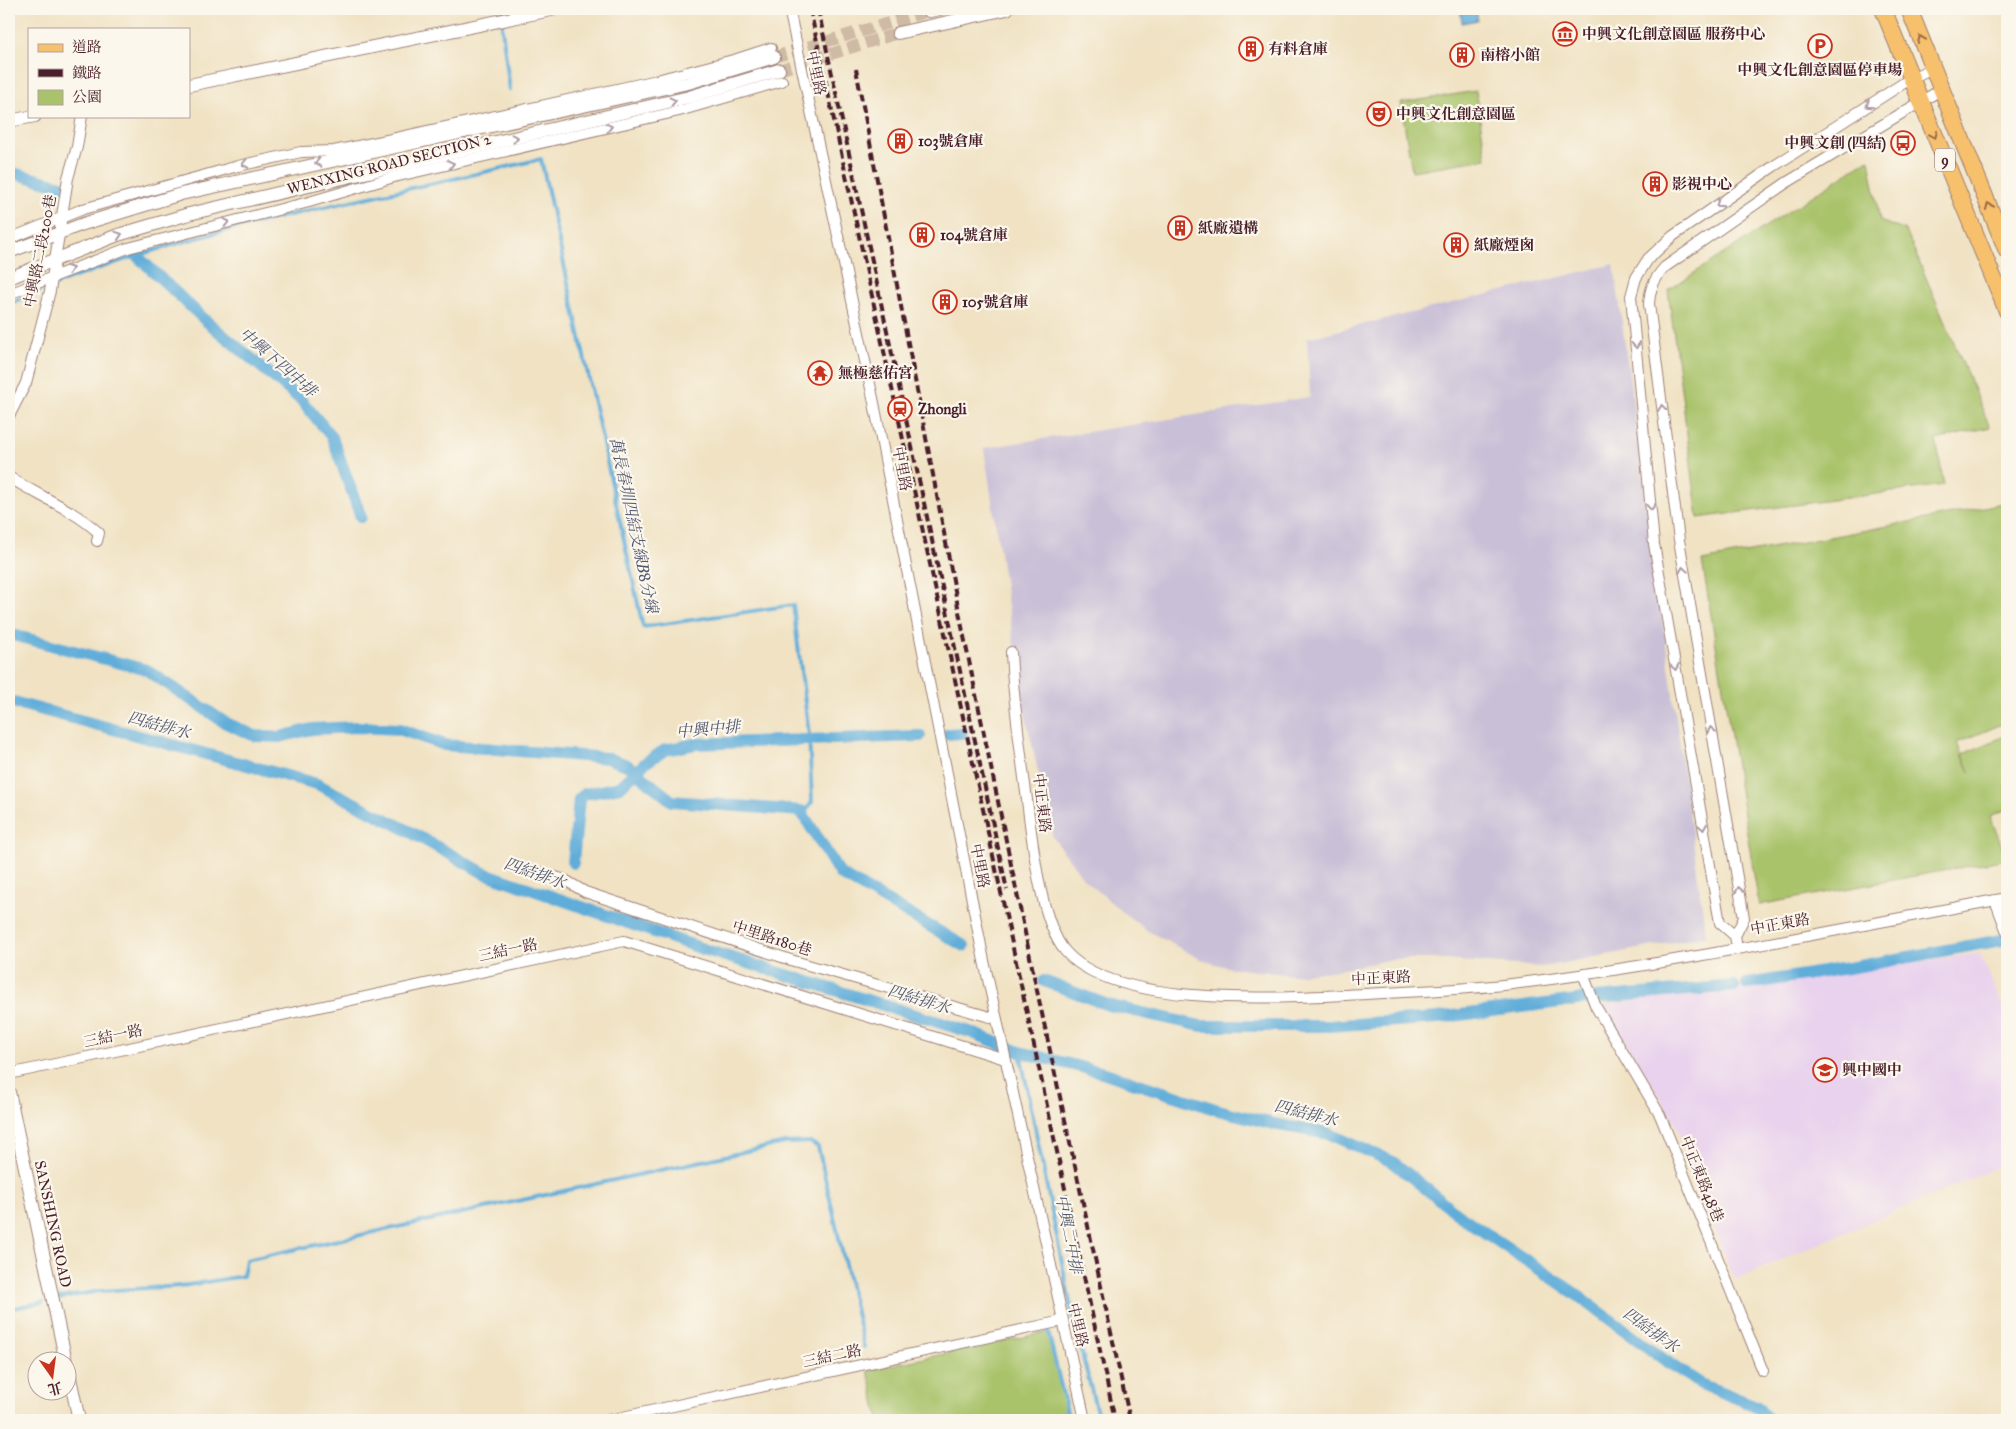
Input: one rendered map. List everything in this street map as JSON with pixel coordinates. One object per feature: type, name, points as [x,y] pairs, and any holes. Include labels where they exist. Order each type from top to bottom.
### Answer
[{"type":"main road","name":"9","points":[[1883,9],[1910,79],[2007,312]]},
{"type":"main road","name":"9","points":[[1909,9],[2007,251]]},
{"type":"street","points":[[190,85],[556,9]]},
{"type":"street","name":"中里路","points":[[789,9],[872,398],[996,1019],[1085,1420]]},
{"type":"street","points":[[898,33],[1006,9]]},
{"type":"street","name":"WENXING ROAD SECTION 2","points":[[9,239],[62,217],[169,184],[238,166],[301,152],[334,151],[392,139],[653,81],[772,52]]},
{"type":"street","name":"WENXING ROAD SECTION 2","points":[[9,252],[60,232],[208,187],[670,88],[772,52]]},
{"type":"street","points":[[1735,936],[1720,923],[1654,544],[1631,296],[1632,286],[1648,259],[1673,236],[1774,166],[1910,79],[1932,68]]},
{"type":"street","name":"WENXING ROAD SECTION 2","points":[[9,278],[118,235],[189,214],[780,75]]},
{"type":"street","name":"WENXING ROAD SECTION 2","points":[[9,294],[128,248],[309,202],[394,177],[679,111],[780,75]]},
{"type":"street","points":[[1736,947],[1735,936],[1744,918],[1678,540],[1649,304],[1650,289],[1655,277],[1665,267],[1786,182],[1920,100],[1942,89]]},
{"type":"street","points":[[9,122],[28,118]]},
{"type":"street","name":"中興路二段200巷","points":[[9,416],[26,383],[56,258],[82,118]]},
{"type":"street","points":[[9,477],[36,495],[86,522],[99,533],[97,541]]},
{"type":"street","name":"中正東路","points":[[1011,652],[1013,696],[1034,857],[1058,941],[1073,959],[1086,968],[1101,976],[1134,986],[1191,995],[1250,999],[1472,988],[1583,974],[2007,898]]},
{"type":"street","name":"中里路180巷","points":[[543,872],[565,880],[585,892],[794,961],[996,1019]]},
{"type":"street","points":[[1995,900],[2007,932]]},
{"type":"street","name":"三結一路","points":[[9,1074],[624,941],[1006,1059]]},
{"type":"street","name":"中正東路48巷","points":[[1583,974],[1596,1006],[1660,1115],[1763,1371]]},
{"type":"street","name":"SANSHING ROAD","points":[[9,1092],[64,1352]]},
{"type":"street","name":"三結二路","points":[[609,1420],[1062,1321]]},
{"type":"street","points":[[75,1402],[79,1420]]},
{"type":"shaded area","points":[[1614,264],[1706,936],[1543,967],[1431,959],[1394,959],[1332,971],[1292,975],[1231,968],[1204,961],[1148,931],[1121,911],[1083,878],[1053,837],[1023,705],[984,448],[1310,397],[1307,338]]},
{"type":"shaded area","name":"興中國中","points":[[1980,953],[2007,1016],[2007,1163],[1734,1280],[1675,1123],[1604,1005]]},
{"type":"green space","points":[[1476,91],[1486,159],[1412,171],[1401,103]]},
{"type":"green space","points":[[1869,159],[1880,221],[1906,231],[1990,427],[1936,440],[1944,485],[1698,518],[1668,290]]},
{"type":"green space","points":[[2007,502],[2007,722],[1957,743],[1970,772],[1963,754],[2007,735],[2007,809],[1990,816],[2007,859],[1759,905],[1702,561]]},
{"type":"green space","points":[[1047,1332],[1068,1420],[879,1420],[868,1370]]},
{"type":"water","points":[[1460,9],[1476,9],[1478,20],[1462,23]]},
{"type":"waterway","name":"萬長春圳四結支線B8分線","points":[[502,9],[502,29],[510,90]]},
{"type":"waterway","name":"萬長春圳四結支線B8分線","points":[[9,304],[73,278],[138,255],[204,236],[271,219],[541,159],[643,627],[793,605],[809,735],[812,802],[803,815]]},
{"type":"waterway","name":"中興下四中排","points":[[9,172],[62,186]]},
{"type":"waterway","name":"中興下四中排","points":[[137,256],[205,320],[301,400],[332,437],[361,517]]},
{"type":"waterway","points":[[9,634],[147,670],[224,722],[255,736],[280,737],[312,729],[358,727],[399,729],[445,745],[607,758],[627,765],[672,801],[801,811],[840,874],[964,946]]},
{"type":"waterway","name":"四結排水","points":[[9,701],[317,784],[403,828],[484,873],[706,950],[970,1032],[1020,1052],[1105,1073],[1218,1110],[1274,1124],[1329,1134],[1393,1162],[1456,1213],[1573,1292],[1666,1361],[1701,1384],[1756,1406],[1770,1420]]},
{"type":"waterway","name":"中興中排","points":[[948,734],[962,733]]},
{"type":"waterway","name":"中興中排","points":[[573,863],[579,799],[585,794],[620,787],[645,763],[665,750],[695,744],[920,736]]},
{"type":"waterway","points":[[1747,984],[2007,939]]},
{"type":"waterway","points":[[1044,981],[1108,1005],[1201,1026],[1329,1026],[1437,1018],[1584,999],[1734,986]]},
{"type":"waterway","name":"中興二中排","points":[[1020,1052],[1073,1318],[1099,1420]]},
{"type":"waterway","points":[[57,1299],[99,1291],[182,1286],[243,1276],[246,1260],[785,1143],[810,1142],[818,1147],[864,1347]]},
{"type":"waterway","points":[[9,1309],[43,1302]]},
{"type":"waterway","points":[[1048,1331],[1069,1420]]},
{"type":"tunnel","points":[[774,57],[929,11]]},
{"type":"tunnel","points":[[779,70],[898,33]]},
{"type":"railway","points":[[810,9],[1115,1420]]},
{"type":"railway","points":[[818,9],[1007,890]]},
{"type":"railway","points":[[856,69],[960,617],[1036,986],[1130,1420]]},
{"type":"place","name":"中興文化創意園區 服務中心","points":[[1565,34]]},
{"type":"place","name":"中興文化創意園區停車場","points":[[1820,46]]},
{"type":"place","name":"有料倉庫","points":[[1251,49]]},
{"type":"place","name":"南榕小館","points":[[1462,55]]},
{"type":"place","name":"中興文化創意園區","points":[[1379,114]]},
{"type":"place","name":"103號倉庫","points":[[900,141]]},
{"type":"place","name":"中興文創 (四結)","points":[[1903,143]]},
{"type":"place","name":"影視中心","points":[[1655,184]]},
{"type":"place","name":"紙廠遺構","points":[[1180,228]]},
{"type":"place","name":"104號倉庫","points":[[922,235]]},
{"type":"place","name":"紙廠煙囪","points":[[1456,245]]},
{"type":"place","name":"105號倉庫","points":[[945,302]]},
{"type":"place","name":"無極慈佑宮","points":[[820,373]]},
{"type":"place","name":"Zhongli","points":[[900,409]]},
{"type":"place","name":"興中國中","points":[[1825,1070]]}]
